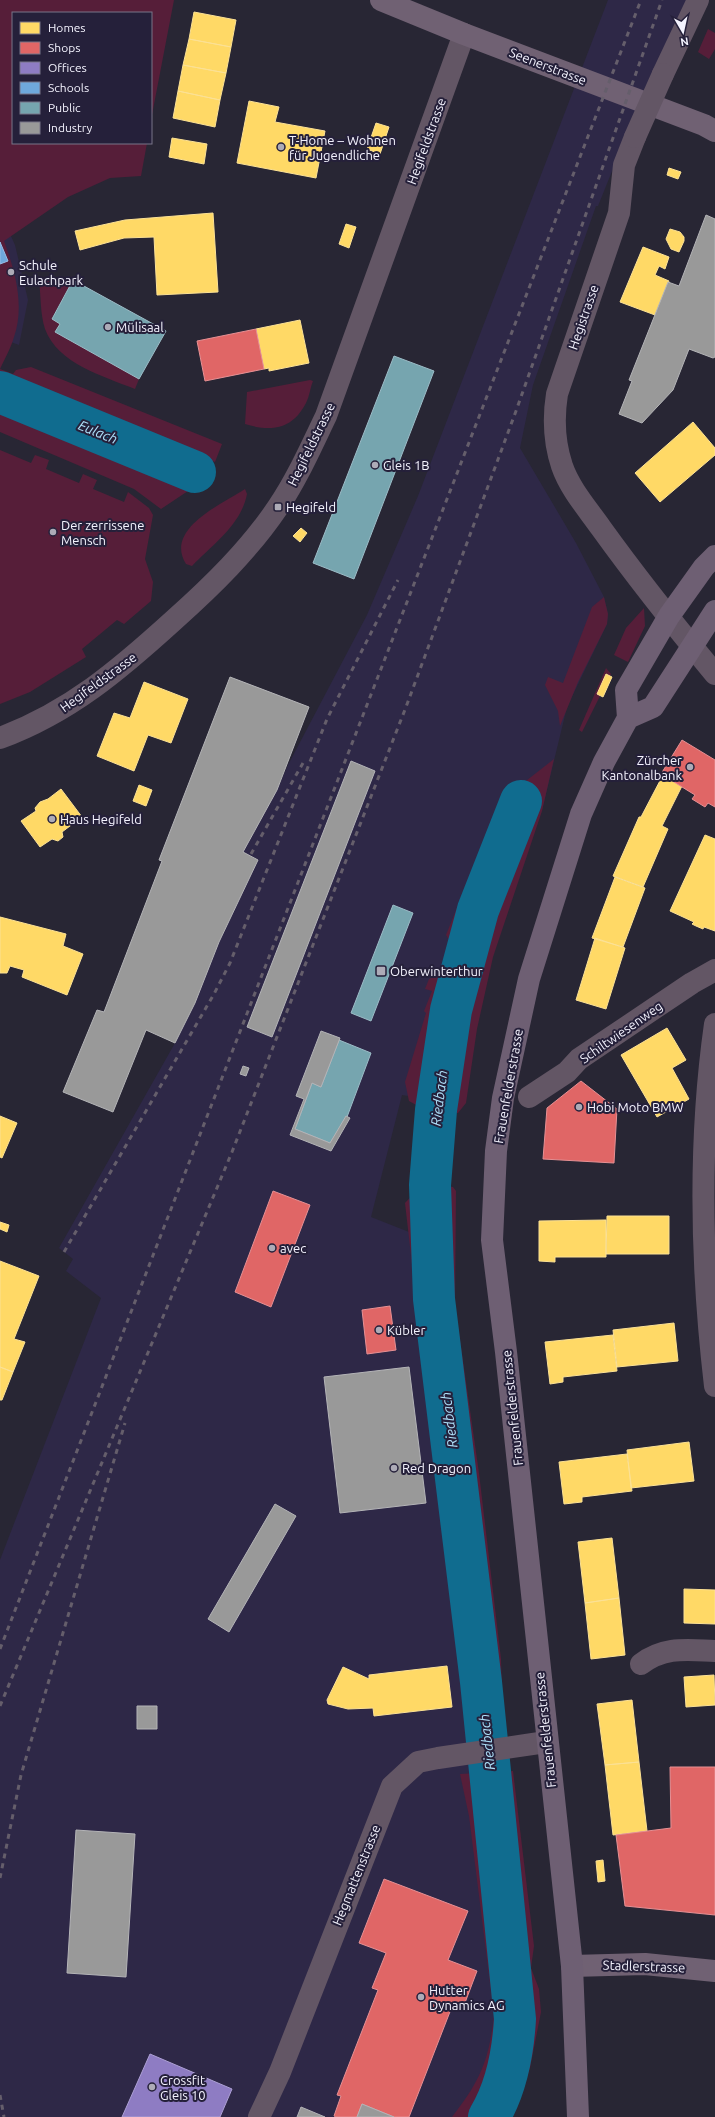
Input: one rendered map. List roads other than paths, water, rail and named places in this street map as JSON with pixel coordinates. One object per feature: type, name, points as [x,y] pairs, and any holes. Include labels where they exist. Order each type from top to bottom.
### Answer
[{"type":"main road","name":"Seenerstrasse","points":[[381,0],[464,34],[704,125],[715,131]]},
{"type":"main road","points":[[715,556],[704,567],[669,616],[626,690],[628,718],[653,707],[715,611]]},
{"type":"main road","name":"Frauenfelderstrasse","points":[[578,2117],[572,1966],[546,1742],[506,1352],[492,1240],[496,1152],[503,1098],[529,979],[581,814],[604,762],[628,718]]},
{"type":"main road","name":"Stadlerstrasse","points":[[572,1966],[645,1964],[715,1970]]},
{"type":"street","name":"Hegistrasse","points":[[698,0],[663,74],[624,165],[619,213],[557,394],[554,416],[555,440],[562,466],[576,492],[617,550],[715,674]]},
{"type":"street","name":"Hegifeldstrasse","points":[[0,738],[36,724],[79,699],[128,662],[230,569],[278,507],[300,469],[326,416],[464,34]]},
{"type":"street","name":"Schiltwiesenweg","points":[[529,1097],[567,1072],[579,1059],[692,983],[715,970]]},
{"type":"street","points":[[715,1024],[706,1121],[703,1197],[707,1290],[715,1386]]},
{"type":"street","points":[[641,1664],[660,1652],[670,1650],[715,1650]]},
{"type":"street","name":"Hegmattenstrasse","points":[[259,2117],[280,2072],[392,1786],[418,1762],[546,1742]]},
{"type":"waterway","name":"Eulach","points":[[0,392],[195,472]]},
{"type":"waterway","name":"Riedbach","points":[[489,2117],[505,2082],[511,2057],[515,2019],[481,1682],[434,1299],[430,1185],[436,1110],[451,1010],[478,910],[521,801]]},
{"type":"railway","points":[[0,1649],[641,0]]},
{"type":"railway","points":[[0,1706],[232,1152],[406,707],[516,411],[662,0]]},
{"type":"railway","points":[[64,1252],[214,994],[230,963],[327,719],[398,580]]},
{"type":"railway","points":[[251,854],[303,763]]},
{"type":"railway","points":[[0,1878],[21,1775],[125,1423]]},
{"type":"railway","points":[[0,2095],[4,2117]]},
{"type":"place","name":"T-Home – Wohnen für Jugendliche","points":[[281,147]]},
{"type":"place","name":"Schule Eulachpark","points":[[11,272]]},
{"type":"place","name":"Mülisaal","points":[[108,327]]},
{"type":"place","name":"Gleis 1B","points":[[375,465]]},
{"type":"place","name":"Hegifeld","points":[[278,507]]},
{"type":"place","name":"Der zerrissene Mensch","points":[[53,532]]},
{"type":"place","name":"Zürcher Kantonalbank","points":[[690,767]]},
{"type":"place","name":"Haus Hegifeld","points":[[52,819]]},
{"type":"place","name":"Oberwinterthur","points":[[381,971]]},
{"type":"place","name":"Hobi Moto BMW","points":[[579,1107]]},
{"type":"place","name":"avec","points":[[272,1248]]},
{"type":"place","name":"Kübler","points":[[379,1330]]},
{"type":"place","name":"Red Dragon","points":[[394,1468]]},
{"type":"place","name":"Hutter Dynamics AG","points":[[421,1997]]},
{"type":"place","name":"Crossfit Gleis 10","points":[[152,2087]]}]
